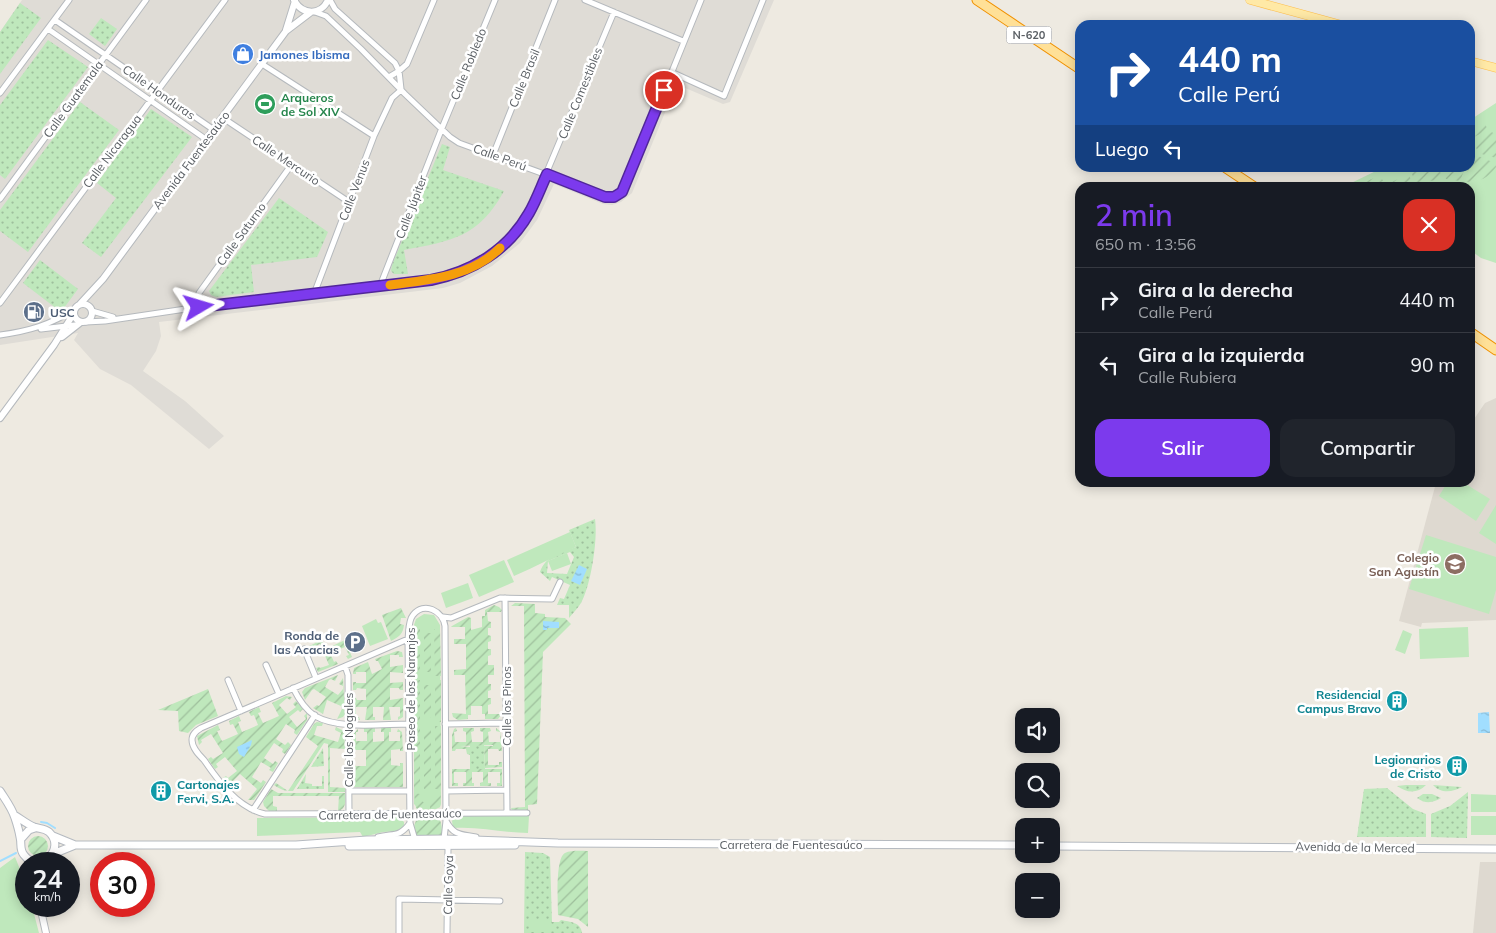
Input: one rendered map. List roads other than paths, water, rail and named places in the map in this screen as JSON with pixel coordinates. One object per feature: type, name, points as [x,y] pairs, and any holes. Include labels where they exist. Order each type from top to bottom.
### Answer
[{"type":"highway","name":"N-620","points":[[977,0],[1075,66]]},
{"type":"highway","points":[[1232,172],[1247,182]]},
{"type":"highway","points":[[1475,335],[1496,350]]},
{"type":"main road","points":[[1250,0],[1324,20]]},
{"type":"main road","points":[[1475,62],[1496,68]]},
{"type":"main road","points":[[0,791],[14,815],[21,839],[22,852]]},
{"type":"main road","points":[[14,815],[35,828]]},
{"type":"main road","points":[[21,839],[29,830],[35,828],[45,829],[53,836],[54,852]]},
{"type":"main road","name":"Carretera de Fuentesaúco","points":[[53,836],[75,846]]},
{"type":"main road","name":"Carretera de Fuentesaúco","points":[[445,842],[466,839],[558,843],[1015,846]]},
{"type":"main road","name":"Carretera de Fuentesaúco","points":[[296,845],[367,840],[416,842]]},
{"type":"main road","points":[[416,842],[445,842]]},
{"type":"main road","name":"Carretera de Fuentesaúco","points":[[58,852],[75,846],[389,846],[416,842]]},
{"type":"main road","name":"Carretera de Fuentesaúco","points":[[445,842],[523,845],[558,843]]},
{"type":"main road","name":"Avenida de la Merced","points":[[1060,846],[1496,849]]},
{"type":"street","points":[[0,93],[69,0]]},
{"type":"street","name":"Calle Guatemala","points":[[0,199],[146,0]]},
{"type":"street","name":"Calle Nicaragua","points":[[0,303],[225,0]]},
{"type":"street","points":[[329,0],[335,9],[395,63],[399,71],[401,90]]},
{"type":"street","name":"Avenida Fuentesaúco","points":[[80,304],[96,288],[286,31],[313,12],[321,9],[329,0]]},
{"type":"street","points":[[389,77],[408,64],[434,0]]},
{"type":"street","name":"Calle Robledo","points":[[442,128],[495,0]]},
{"type":"street","name":"Calle Brasil","points":[[494,155],[555,0]]},
{"type":"street","points":[[585,0],[684,42]]},
{"type":"street","points":[[700,0],[671,72],[724,96],[763,0]]},
{"type":"street","points":[[294,1],[301,9],[313,12]]},
{"type":"street","name":"Avenida Fuentesaúco","points":[[286,31],[294,1]]},
{"type":"street","name":"Calle Perú","points":[[313,12],[326,16],[450,137],[460,143],[605,197],[614,197],[622,192],[671,72]]},
{"type":"street","name":"Calle Comestibles","points":[[34,329],[48,329],[199,307],[446,277],[478,264],[497,251],[521,226],[530,212],[614,12]]},
{"type":"street","name":"Calle Honduras","points":[[55,20],[214,130]]},
{"type":"street","name":"Calle Honduras","points":[[48,29],[206,140]]},
{"type":"street","points":[[262,64],[374,136]]},
{"type":"street","name":"Calle Venus","points":[[314,294],[374,136],[392,98],[401,90]]},
{"type":"street","name":"Calle Mercurio","points":[[223,118],[349,202]]},
{"type":"street","name":"Calle Júpiter","points":[[380,286],[442,128]]},
{"type":"street","name":"Calle Saturno","points":[[199,307],[199,293],[292,164]]},
{"type":"street","name":"Avenida Fuentesaúco","points":[[91,310],[96,288]]},
{"type":"street","points":[[0,418],[54,345],[80,304],[88,305],[91,310],[106,317],[118,318]]},
{"type":"street","points":[[54,345],[80,323],[90,319],[91,310]]},
{"type":"street","points":[[75,311],[76,318],[80,323]]},
{"type":"street","points":[[0,335],[34,329],[75,311]]},
{"type":"street","points":[[48,329],[55,338],[54,345]]},
{"type":"street","points":[[445,842],[446,626],[443,617],[452,618],[495,599],[552,599],[560,582]]},
{"type":"street","name":"Calle los Pinos","points":[[505,598],[507,813]]},
{"type":"street","name":"Paseo de los Naranjos","points":[[416,842],[410,823],[408,639],[411,619],[418,611],[426,608],[434,610],[443,617]]},
{"type":"street","points":[[315,715],[253,810],[234,796],[218,780],[193,746],[192,739],[198,730],[408,639]]},
{"type":"street","points":[[304,650],[316,678]]},
{"type":"street","points":[[266,665],[279,694]]},
{"type":"street","name":"Calle los Nogales","points":[[345,666],[348,675],[349,814]]},
{"type":"street","points":[[228,680],[241,711]]},
{"type":"street","points":[[293,688],[298,697],[315,715],[336,723],[409,724]]},
{"type":"street","points":[[445,724],[506,723]]},
{"type":"street","points":[[446,791],[506,790]]},
{"type":"street","points":[[349,791],[409,791]]},
{"type":"street","name":"Carretera de Fuentesaúco","points":[[253,810],[274,814],[527,813]]},
{"type":"street","points":[[446,820],[451,830],[457,834],[486,840]]},
{"type":"street","points":[[367,840],[384,836],[395,836],[403,832],[410,823]]},
{"type":"street","name":"Calle Goya","points":[[445,842],[447,933]]},
{"type":"street","points":[[398,933],[399,900],[500,901]]},
{"type":"street","points":[[43,917],[46,933]]},
{"type":"water","points":[[579,565],[587,569],[580,585],[571,581]]},
{"type":"water","points":[[543,621],[559,622],[559,628],[543,630]]},
{"type":"water","points":[[1489,712],[1490,733],[1478,733],[1478,713]]},
{"type":"water","points":[[252,740],[244,757],[239,754],[237,747]]},
{"type":"waterway","points":[[41,822],[55,828]]},
{"type":"waterway","points":[[0,861],[15,854]]},
{"type":"place","name":"Jamones Ibisma","points":[[243,54]]},
{"type":"place","name":"Arqueros de Sol XIV","points":[[265,104]]},
{"type":"place","name":"USC","points":[[34,312]]},
{"type":"place","name":"Colegio San Agustín","points":[[1455,564]]},
{"type":"place","name":"Ronda de las Acacias","points":[[355,642]]},
{"type":"place","name":"Residencial Campus Bravo","points":[[1397,701]]},
{"type":"place","name":"Legionarios de Cristo","points":[[1457,766]]},
{"type":"place","name":"Cartonajes Fervi, S.A.","points":[[161,791]]}]
